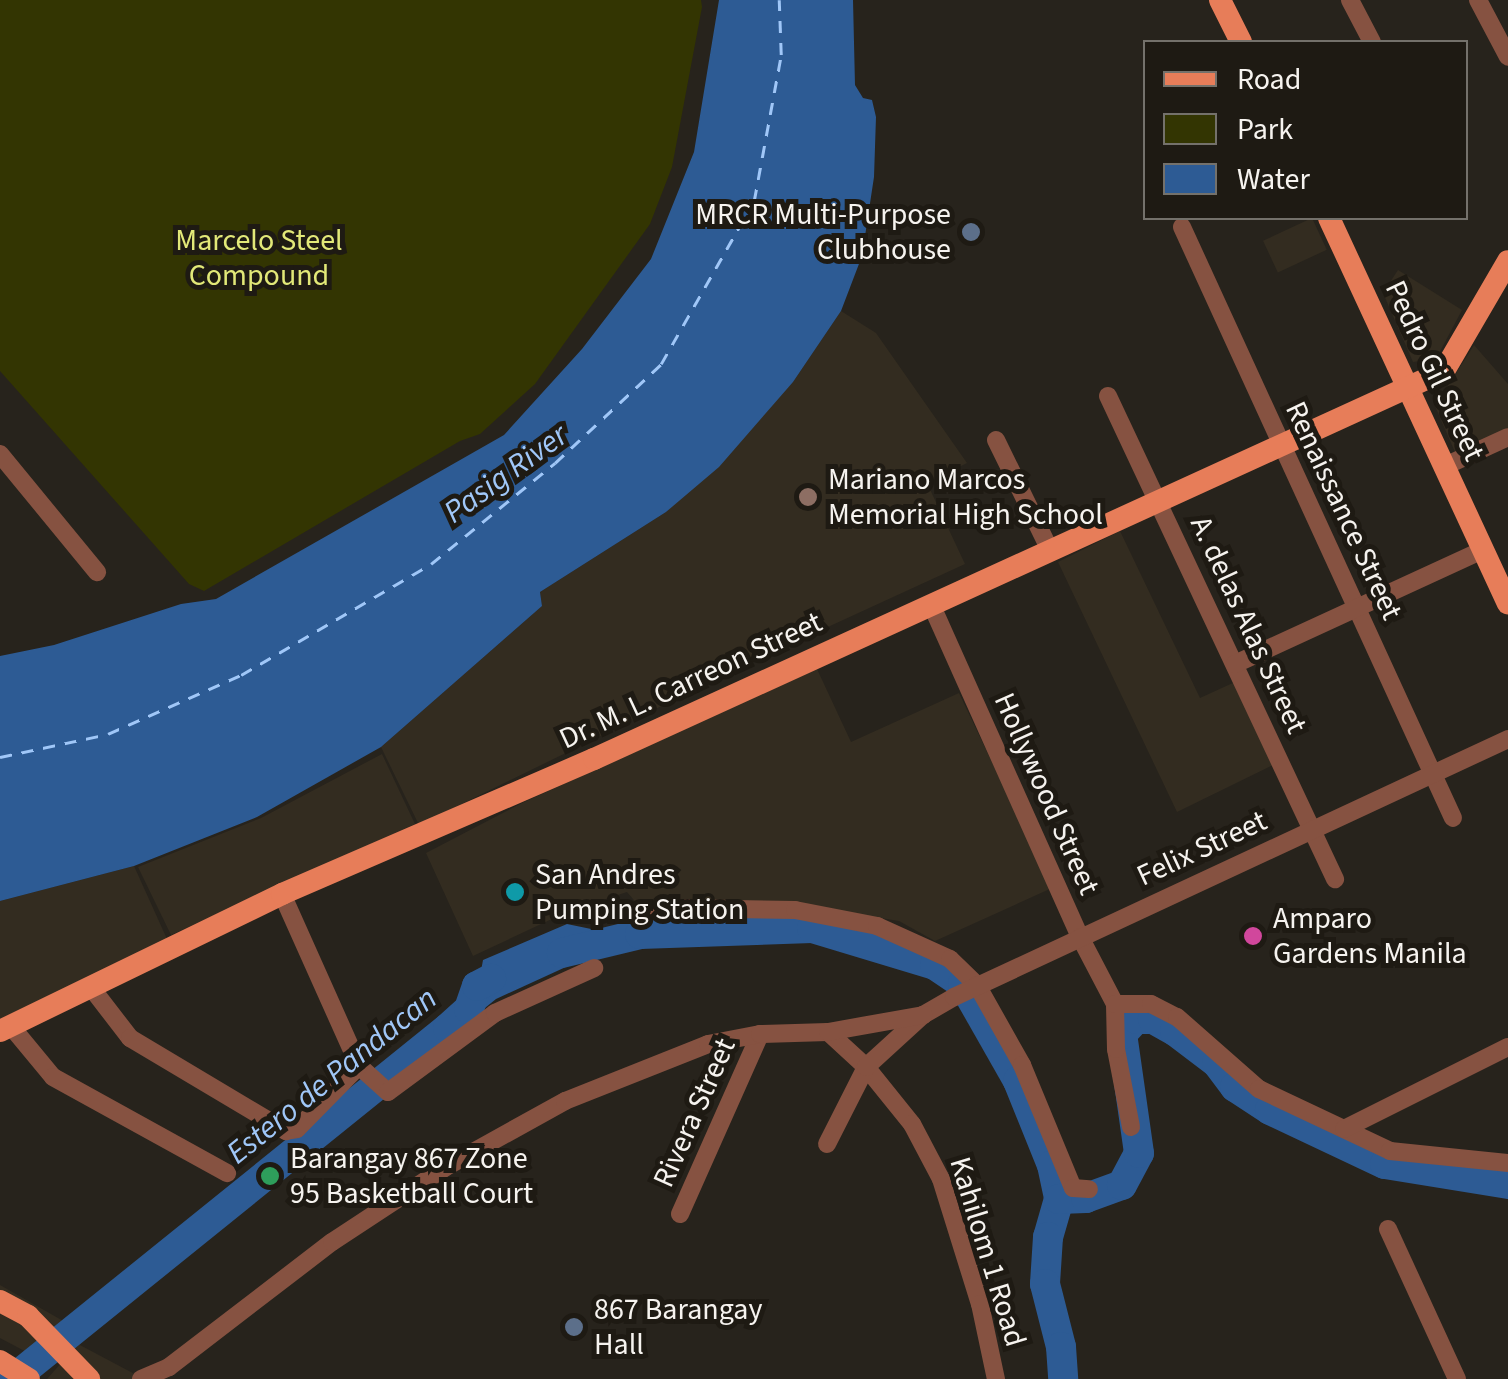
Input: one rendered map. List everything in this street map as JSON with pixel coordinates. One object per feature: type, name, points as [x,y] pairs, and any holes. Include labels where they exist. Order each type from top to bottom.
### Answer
[{"type":"main road","points":[[1220,0],[1240,40]]},
{"type":"main road","name":"Pedro Gil Street","points":[[1330,220],[1507,600]]},
{"type":"main road","name":"Dr. M. L. Carreon Street","points":[[5,1028],[282,894],[578,766],[1444,371],[1508,261]]},
{"type":"main road","points":[[0,1301],[28,1316],[89,1379]]},
{"type":"main road","points":[[3,1363],[29,1379]]},
{"type":"street","points":[[1350,0],[1371,40]]},
{"type":"street","points":[[1478,0],[1508,56]]},
{"type":"street","name":"Renaissance Street","points":[[1182,226],[1452,818]]},
{"type":"street","name":"A. delas Alas Street","points":[[1108,396],[1335,879]]},
{"type":"street","points":[[1445,466],[1508,438]]},
{"type":"street","points":[[996,440],[1050,550]]},
{"type":"street","points":[[3,462],[97,572]]},
{"type":"street","points":[[1236,664],[1483,550]]},
{"type":"street","name":"Hollywood Street","points":[[931,604],[1080,937],[1115,1004]]},
{"type":"street","name":"Felix Street","points":[[866,1067],[923,1016],[974,986],[1508,739]]},
{"type":"street","points":[[282,894],[375,1080]]},
{"type":"street","points":[[629,912],[670,908],[795,910],[876,926],[950,959],[974,986],[1022,1065],[1072,1188],[1090,1189]]},
{"type":"street","points":[[90,986],[130,1038],[286,1131],[495,1012],[594,968]]},
{"type":"street","points":[[1131,1127],[1116,1049],[1115,1004],[1150,1004],[1177,1017],[1260,1089],[1390,1151],[1508,1163]]},
{"type":"street","name":"Felix Street","points":[[828,1032],[923,1016]]},
{"type":"street","points":[[5,1028],[53,1077],[227,1173]]},
{"type":"street","points":[[141,1379],[169,1367],[332,1242],[446,1167],[565,1102],[694,1049],[760,1034],[828,1032]]},
{"type":"street","name":"Kahilom 1 Road","points":[[828,1032],[866,1067],[912,1124],[940,1178],[980,1304],[996,1379]]},
{"type":"street","name":"Rivera Street","points":[[680,1214],[760,1034]]},
{"type":"street","points":[[1344,1129],[1508,1047]]},
{"type":"street","points":[[826,1144],[866,1067]]},
{"type":"street","points":[[1388,1229],[1457,1379]]},
{"type":"shaded area","points":[[1313,220],[1327,250],[1278,273],[1263,241]]},
{"type":"shaded area","points":[[1398,270],[1462,310],[1436,359],[1413,362],[1383,293]]},
{"type":"shaded area","points":[[841,311],[876,333],[967,463],[927,483],[965,564],[745,665],[419,825],[381,747],[542,606],[540,592],[666,512],[793,382]]},
{"type":"shaded area","points":[[1474,345],[1508,384],[1508,437],[1458,459],[1435,406]]},
{"type":"shaded area","points":[[1120,531],[1200,698],[1235,682],[1273,765],[1177,812],[1058,562]]},
{"type":"shaded area","points":[[817,669],[851,742],[959,693],[1052,888],[935,941],[899,921],[813,907],[639,906],[627,892],[569,911],[473,956],[426,853],[522,803]]},
{"type":"shaded area","points":[[382,754],[415,824],[171,935],[138,867],[261,818]]},
{"type":"shaded area","points":[[134,866],[167,939],[0,1019],[0,901]]},
{"type":"shaded area","points":[[0,1285],[72,1326],[34,1356],[0,1338]]},
{"type":"shaded area","points":[[78,1344],[144,1379],[47,1379]]},
{"type":"green space","name":"Marcelo Steel Compound","points":[[0,0],[701,0],[702,7],[672,167],[650,224],[535,384],[480,434],[460,441],[204,591],[189,584],[0,371]]},
{"type":"water","name":"Pasig River","points":[[719,0],[853,0],[855,85],[863,98],[872,100],[876,117],[874,177],[862,256],[841,311],[793,382],[719,467],[666,512],[540,592],[542,606],[381,747],[257,817],[134,866],[0,901],[0,656],[54,645],[181,604],[216,599],[504,435],[582,349],[651,259],[694,152]]},
{"type":"water","points":[[567,924],[596,930],[600,958],[568,966],[496,999],[475,1016],[463,1002],[465,976],[481,971],[483,960]]},
{"type":"waterway","name":"Estero de Pandacan","points":[[562,953],[640,934],[812,928],[935,965],[963,984],[1018,1081],[1052,1165],[1059,1199],[1048,1237],[1045,1284],[1061,1347],[1063,1379]]},
{"type":"waterway","name":"Estero de Pandacan","points":[[13,1379],[448,1028],[469,1009],[477,986],[491,979]]},
{"type":"waterway","points":[[1059,1199],[1086,1198],[1122,1185],[1139,1153],[1122,1034],[1136,1019],[1153,1019],[1175,1031],[1217,1063],[1235,1087],[1270,1110],[1385,1164],[1508,1184]]},
{"type":"ferry route","points":[[0,757],[108,734],[241,675],[431,564],[555,463],[661,364],[754,201],[781,55],[779,0]]},
{"type":"place","name":"MRCR Multi-Purpose Clubhouse","points":[[971,232]]},
{"type":"place","name":"Mariano Marcos Memorial High School","points":[[808,497]]},
{"type":"place","name":"San Andres Pumping Station","points":[[515,892]]},
{"type":"place","name":"Amparo Gardens Manila","points":[[1253,936]]},
{"type":"place","name":"Barangay 867 Zone 95 Basketball Court","points":[[270,1176]]},
{"type":"place","name":"867 Barangay Hall","points":[[574,1327]]}]
